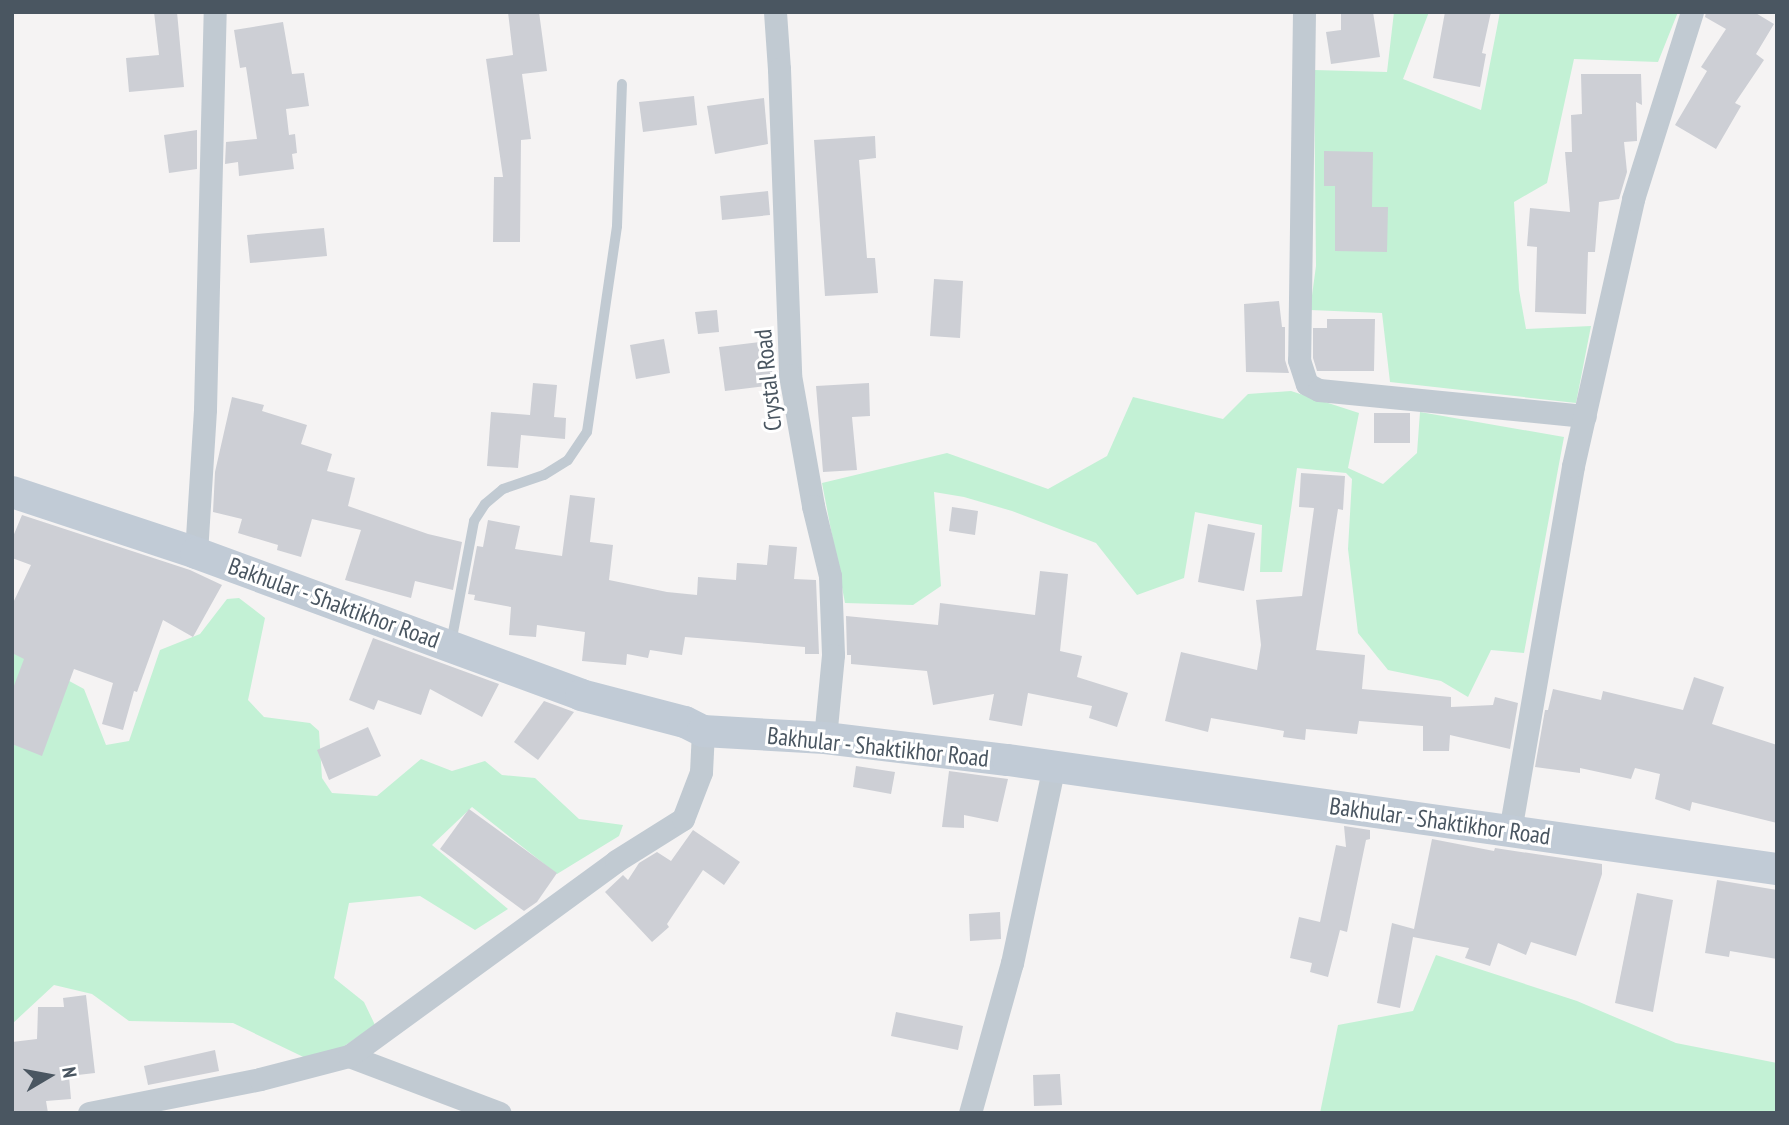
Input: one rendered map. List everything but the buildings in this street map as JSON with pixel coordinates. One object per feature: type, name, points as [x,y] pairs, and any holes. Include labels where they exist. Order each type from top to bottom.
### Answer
[{"type":"street","points":[[196,553],[205,409],[215,12]]},
{"type":"street","name":"Crystal Road","points":[[775,12],[790,375],[813,506],[830,576],[833,655],[825,738]]},
{"type":"street","points":[[1304,12],[1299,360],[1307,384],[1319,390],[1585,416]]},
{"type":"street","points":[[1510,831],[1585,416],[1633,199],[1692,12]]},
{"type":"street","name":"Bakhular - Shaktikhor Road","points":[[12,492],[196,553],[581,695],[685,722],[703,732],[825,738],[1054,766],[1777,869]]},
{"type":"street","points":[[89,1113],[260,1079],[349,1056],[616,861],[682,819],[701,772],[703,732]]},
{"type":"street","points":[[970,1113],[1012,963],[1054,766]]},
{"type":"street","points":[[349,1056],[438,1087],[500,1113]]},
{"type":"lane","points":[[450,645],[474,521],[485,504],[503,489],[544,475],[568,460],[587,432],[617,226],[622,83]]},
{"type":"green space","points":[[1394,12],[1429,12],[1403,79],[1481,110],[1500,12],[1678,12],[1658,62],[1574,59],[1547,183],[1514,202],[1519,290],[1526,329],[1591,326],[1576,403],[1390,382],[1382,313],[1310,310],[1316,266],[1314,70],[1387,72]]},
{"type":"green space","points":[[1291,391],[1359,413],[1348,468],[1383,484],[1417,453],[1420,412],[1564,437],[1524,653],[1491,650],[1468,697],[1441,681],[1388,670],[1358,633],[1348,549],[1352,479],[1346,473],[1297,468],[1282,572],[1260,572],[1262,525],[1195,512],[1184,578],[1137,595],[1096,543],[1012,511],[964,497],[934,492],[941,586],[913,605],[845,603],[822,483],[947,453],[1048,489],[1107,456],[1133,397],[1223,419],[1248,394]]},
{"type":"green space","points":[[239,598],[265,618],[248,700],[264,717],[310,723],[319,731],[322,778],[332,793],[377,796],[421,759],[452,771],[485,761],[502,775],[535,778],[579,819],[623,825],[619,836],[557,874],[472,807],[432,845],[508,909],[475,930],[420,896],[349,903],[334,978],[364,1002],[375,1025],[318,1064],[233,1023],[129,1021],[92,994],[54,985],[12,1024],[12,650],[84,689],[106,745],[129,741],[160,650],[200,634],[227,599]]},
{"type":"green space","points":[[1436,955],[1577,1001],[1676,1043],[1777,1063],[1777,1113],[1320,1113],[1338,1025],[1413,1011]]}]
